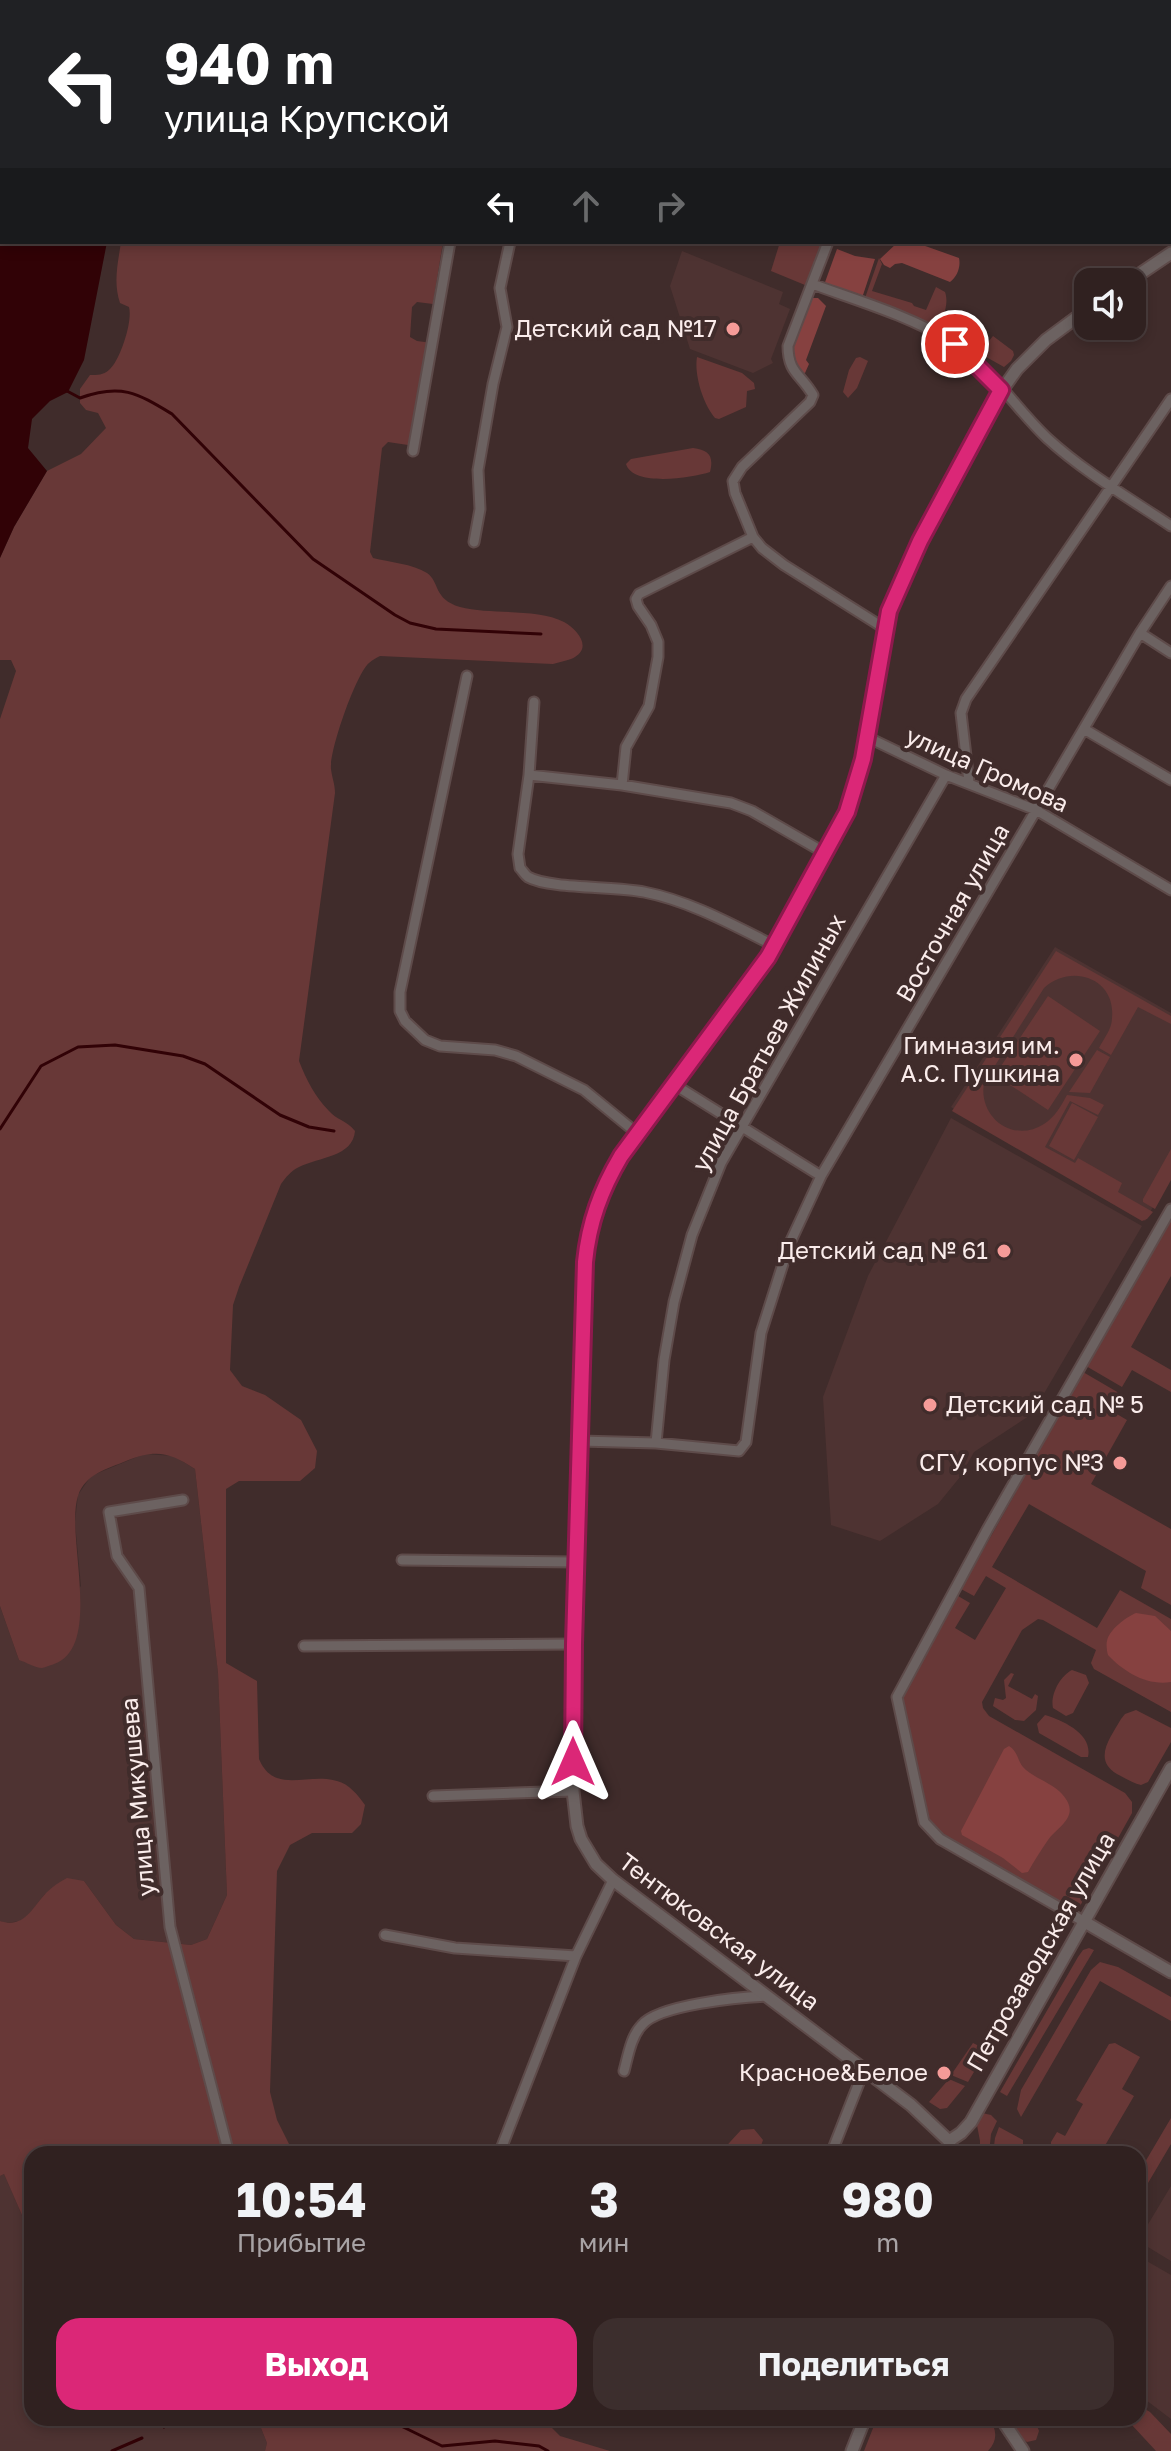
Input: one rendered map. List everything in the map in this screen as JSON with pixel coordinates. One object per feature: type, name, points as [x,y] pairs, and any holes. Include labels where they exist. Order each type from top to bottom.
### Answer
[{"type":"street","points":[[413,451],[450,244]]},
{"type":"street","points":[[474,542],[480,509],[478,470],[507,327],[500,288],[510,244]]},
{"type":"street","points":[[827,244],[788,346],[788,360],[794,373],[813,395],[810,402],[742,467],[733,481],[753,537],[784,565],[884,628]]},
{"type":"street","points":[[1146,270],[1171,253]]},
{"type":"street","points":[[812,284],[925,327],[955,344],[1046,437],[1077,463],[1171,526]]},
{"type":"street","name":"Тентюковская улица","points":[[949,2141],[911,2105],[613,1880],[596,1864],[581,1839],[573,1791],[574,1644],[585,1262],[589,1227],[604,1187],[621,1156],[775,946],[854,794],[867,737],[884,628],[897,590],[920,541],[1001,390],[1035,349],[1074,320]]},
{"type":"street","points":[[969,782],[961,713],[966,699],[1171,399]]},
{"type":"street","points":[[622,785],[626,747],[649,706],[658,657],[658,642],[636,599],[639,594],[753,537]]},
{"type":"street","name":"Восточная улица","points":[[656,1443],[739,1451],[746,1442],[761,1333],[789,1245],[821,1176],[1140,633],[1171,586]]},
{"type":"street","points":[[1140,633],[1171,653]]},
{"type":"street","points":[[467,676],[400,992],[400,1011],[405,1021],[425,1040],[440,1046],[495,1050],[516,1056],[584,1090],[638,1134]]},
{"type":"street","points":[[534,702],[529,775],[518,854],[520,868],[529,877],[548,883],[645,892],[712,915],[775,946]]},
{"type":"street","points":[[1084,729],[1171,780]]},
{"type":"street","name":"улица Громова","points":[[867,737],[946,775],[1036,810],[1171,890]]},
{"type":"street","points":[[529,775],[622,785],[731,803],[752,811],[825,853]]},
{"type":"street","name":"улица Братьев Жилиных","points":[[656,1443],[664,1360],[674,1302],[692,1235],[721,1163],[946,775]]},
{"type":"street","points":[[675,1085],[821,1176]]},
{"type":"street","points":[[1171,1209],[987,1530],[897,1697],[924,1822],[940,1839],[1171,1972]]},
{"type":"street","points":[[580,1441],[656,1443]]},
{"type":"street","name":"улица Микушева","points":[[183,1500],[109,1512],[117,1556],[139,1588],[170,1927],[227,2146]]},
{"type":"street","points":[[402,1560],[576,1562]]},
{"type":"street","points":[[304,1646],[574,1644]]},
{"type":"street","name":"Петрозаводская улица","points":[[949,2141],[971,2122],[1171,1768]]},
{"type":"street","points":[[433,1796],[573,1791]]},
{"type":"street","points":[[502,2146],[576,1956],[613,1880]]},
{"type":"street","points":[[385,1935],[455,1948],[576,1956]]},
{"type":"street","points":[[624,2071],[636,2034],[651,2017],[704,2003],[767,1996]]},
{"type":"street","points":[[834,2146],[864,2070]]},
{"type":"street","points":[[949,2141],[950,2146]]},
{"type":"street","points":[[852,2451],[862,2426]]},
{"type":"street","points":[[1006,2426],[1023,2451]]},
{"type":"shaded area","points":[[0,244],[107,244],[84,360],[68,392],[50,401],[32,419],[28,448],[47,471],[14,527],[0,558]]},
{"type":"shaded area","points":[[121,244],[443,244],[433,304],[417,302],[412,307],[410,337],[432,343],[434,347],[408,445],[388,442],[382,448],[370,552],[373,558],[408,565],[427,573],[451,604],[553,618],[574,630],[583,645],[578,655],[553,664],[380,656],[369,663],[357,682],[339,730],[332,760],[335,793],[299,1061],[311,1088],[324,1106],[355,1131],[353,1140],[342,1151],[299,1167],[281,1184],[233,1305],[230,1370],[242,1386],[265,1395],[301,1420],[317,1451],[315,1468],[300,1481],[239,1481],[226,1489],[226,1663],[257,1681],[259,1759],[265,1770],[283,1779],[341,1782],[353,1790],[365,1805],[361,1824],[352,1833],[312,1833],[290,1845],[277,1871],[270,2092],[277,2120],[290,2146],[24,2146],[24,2220],[4,2174],[0,2176],[0,1921],[21,1920],[48,1891],[67,1878],[84,1881],[116,1925],[134,1939],[191,1945],[207,1939],[227,1895],[218,1673],[195,1469],[170,1456],[154,1454],[126,1461],[86,1482],[78,1496],[75,1513],[80,1588],[77,1636],[69,1653],[54,1664],[39,1668],[19,1660],[0,1606],[0,719],[16,671],[11,660],[0,660],[0,558],[14,527],[47,471],[81,454],[106,428],[98,413],[86,410],[80,403],[80,389],[90,375],[109,370],[121,350],[130,313],[129,307],[120,303],[117,272]]},
{"type":"shaded area","points":[[779,244],[822,244],[805,285],[771,271]]},
{"type":"shaded area","points":[[896,244],[920,244],[959,258],[959,265],[950,282],[902,263],[890,268],[880,259]]},
{"type":"shaded area","points":[[837,249],[875,259],[862,298],[824,285]]},
{"type":"shaded area","name":"Детский сад №17","points":[[682,251],[783,292],[779,304],[790,309],[771,359],[773,363],[753,373],[690,349],[670,286]]},
{"type":"shaded area","points":[[879,258],[882,264],[872,291],[926,310],[936,287],[945,292],[945,310],[937,326],[865,298]]},
{"type":"shaded area","points":[[812,298],[818,298],[826,306],[806,360],[809,364],[805,373],[792,358],[792,345]]},
{"type":"shaded area","points":[[993,336],[1013,351],[1011,361],[1004,367],[979,353]]},
{"type":"shaded area","points":[[697,357],[742,373],[754,383],[755,389],[747,391],[746,407],[715,418],[700,389]]},
{"type":"shaded area","points":[[856,358],[868,361],[857,388],[848,398],[843,392],[849,370]]},
{"type":"shaded area","points":[[693,448],[709,455],[710,472],[690,477],[651,478],[631,471],[626,464],[631,459]]},
{"type":"shaded area","name":"Гимназия им. А.С. Пушкина","points":[[1055,947],[1171,1013],[1171,1175],[1145,1221],[951,1107]]},
{"type":"shaded area","points":[[1056,951],[1171,1016],[1171,1024],[1138,1007],[1111,1055],[1099,1048],[1112,1022],[1107,993],[1099,984],[1078,976],[1055,980],[1044,988],[984,1083],[986,1107],[1000,1124],[1021,1131],[1048,1121],[1067,1095],[1090,1098],[1104,1105],[1098,1115],[1070,1101],[1045,1147],[1075,1163],[1078,1158],[1122,1183],[1118,1192],[1153,1212],[1142,1221],[952,1111]]},
{"type":"shaded area","points":[[1048,996],[1100,1031],[1048,1110],[995,1075]]},
{"type":"shaded area","points":[[1097,1050],[1110,1057],[1090,1093],[1069,1092]]},
{"type":"shaded area","points":[[1072,1103],[1098,1117],[1074,1160],[1049,1146]]},
{"type":"shaded area","points":[[951,1118],[1142,1226],[1032,1414],[974,1452],[960,1477],[938,1504],[880,1541],[831,1525],[823,1397],[868,1276]]},
{"type":"shaded area","points":[[1171,1149],[1171,1180],[1155,1209],[1143,1199]]},
{"type":"shaded area","points":[[1171,1217],[1171,1276],[1131,1347],[1171,1370],[1171,1392],[1132,1370],[1122,1387],[1086,1366]]},
{"type":"shaded area","points":[[1083,1372],[1119,1393],[1110,1410],[1127,1420],[1091,1484],[1171,1529],[1171,1605],[1141,1588],[1146,1571],[1029,1504],[992,1567],[1097,1628],[1120,1590],[1171,1619],[1171,1712],[1094,1669],[1091,1663],[1096,1650],[1038,1619],[1022,1630],[982,1702],[989,1716],[1125,1793],[1132,1802],[1132,1813],[1080,1906],[1071,1908],[945,1837],[930,1821],[902,1698],[958,1596],[970,1603],[955,1628],[975,1640],[1006,1588],[986,1576],[974,1596],[961,1589]]},
{"type":"shaded area","points":[[144,1454],[174,1456],[195,1469],[218,1673],[227,1895],[207,1939],[191,1945],[134,1939],[116,1925],[84,1881],[45,1894],[21,1921],[0,1921],[0,1606],[19,1660],[81,1586],[75,1522],[78,1495],[91,1476]]},
{"type":"shaded area","points":[[1136,1613],[1155,1616],[1171,1631],[1171,1682],[1153,1682],[1136,1676],[1108,1655],[1108,1637]]},
{"type":"shaded area","points":[[1072,1670],[1086,1675],[1089,1683],[1073,1713],[1066,1716],[1053,1708],[1053,1697],[1060,1681]]},
{"type":"shaded area","points":[[1011,1673],[1014,1674],[1008,1686],[1032,1699],[1035,1694],[1038,1696],[1036,1710],[1024,1721],[1015,1720],[993,1706],[995,1698],[1006,1698],[1004,1680]]},
{"type":"shaded area","points":[[1136,1710],[1171,1728],[1171,1742],[1148,1782],[1141,1785],[1117,1774],[1106,1762],[1105,1755],[1109,1740],[1121,1719]]},
{"type":"shaded area","points":[[1045,1715],[1082,1735],[1088,1757],[1081,1757],[1039,1733],[1037,1724]]},
{"type":"shaded area","points":[[1009,1746],[1023,1767],[1058,1790],[1070,1808],[1066,1820],[1048,1840],[1028,1872],[1022,1873],[1003,1858],[962,1835],[961,1831],[1004,1749]]},
{"type":"shaded area","points":[[1049,1928],[1063,1936],[1040,1975],[1026,1967]]},
{"type":"shaded area","points":[[1089,1948],[1094,1950],[1007,2096],[1000,2092],[1078,1957]]},
{"type":"shaded area","points":[[1100,1962],[1118,1967],[1171,1997],[1171,2021],[1100,1981],[1021,2117],[1017,2109],[1021,2090],[1091,1970]]},
{"type":"shaded area","points":[[973,2043],[987,2050],[968,2082],[951,2075]]},
{"type":"shaded area","points":[[1115,2043],[1140,2057],[1122,2089],[1134,2096],[1105,2146],[1051,2146],[1057,2132],[1065,2136],[1083,2104],[1076,2100],[1109,2044]]},
{"type":"shaded area","points":[[949,2079],[965,2086],[947,2108],[940,2109],[929,2102]]},
{"type":"shaded area","points":[[982,2113],[991,2115],[997,2121],[990,2146],[980,2146],[976,2120]]},
{"type":"shaded area","points":[[1171,2118],[1171,2144],[1146,2186],[1146,2160]]},
{"type":"shaded area","points":[[999,2127],[1023,2140],[1023,2146],[994,2146]]},
{"type":"shaded area","points":[[754,2129],[763,2140],[761,2146],[726,2146],[741,2130]]},
{"type":"shaded area","points":[[4,2174],[24,2220],[24,2426],[260,2426],[267,2443],[265,2451],[0,2451],[0,2176]]},
{"type":"shaded area","points":[[1171,2186],[1171,2261],[1146,2246],[1146,2228]]},
{"type":"shaded area","points":[[1146,2261],[1171,2275],[1171,2419],[1146,2400]]},
{"type":"shaded area","points":[[1146,2410],[1171,2434],[1171,2451],[1156,2451],[1133,2426],[1146,2426]]},
{"type":"shaded area","points":[[260,2426],[550,2426],[560,2436],[610,2451],[265,2451],[267,2443]]},
{"type":"shaded area","points":[[874,2426],[993,2426],[995,2431],[995,2439],[988,2451],[864,2451]]},
{"type":"shaded area","points":[[1014,2426],[1037,2426],[1039,2431],[1036,2440],[1027,2442]]},
{"type":"waterway","points":[[67,391],[80,398],[107,391],[128,392],[172,414],[313,559],[410,623],[436,629],[541,634]]},
{"type":"waterway","points":[[0,1129],[41,1066],[78,1047],[115,1045],[183,1056],[205,1064],[280,1115],[309,1127],[334,1131]]},
{"type":"waterway","points":[[401,2426],[442,2446],[495,2441],[539,2446],[548,2451]]},
{"type":"waterway","points":[[112,2451],[142,2438]]},
{"type":"place","name":"Детский сад №17","points":[[733,329]]},
{"type":"place","name":"Гимназия им. А.С. Пушкина","points":[[1076,1060]]},
{"type":"place","name":"Детский сад № 61","points":[[1004,1251]]},
{"type":"place","name":"Детский сад № 5","points":[[930,1405]]},
{"type":"place","name":"СГУ, корпус №3","points":[[1120,1463]]},
{"type":"place","name":"Красное&Белое","points":[[944,2073]]},
{"type":"route","points":[[573,1762],[585,1262],[589,1227],[604,1187],[621,1156],[768,957],[847,812],[860,776],[889,611],[920,541],[1001,390],[955,344]]}]
